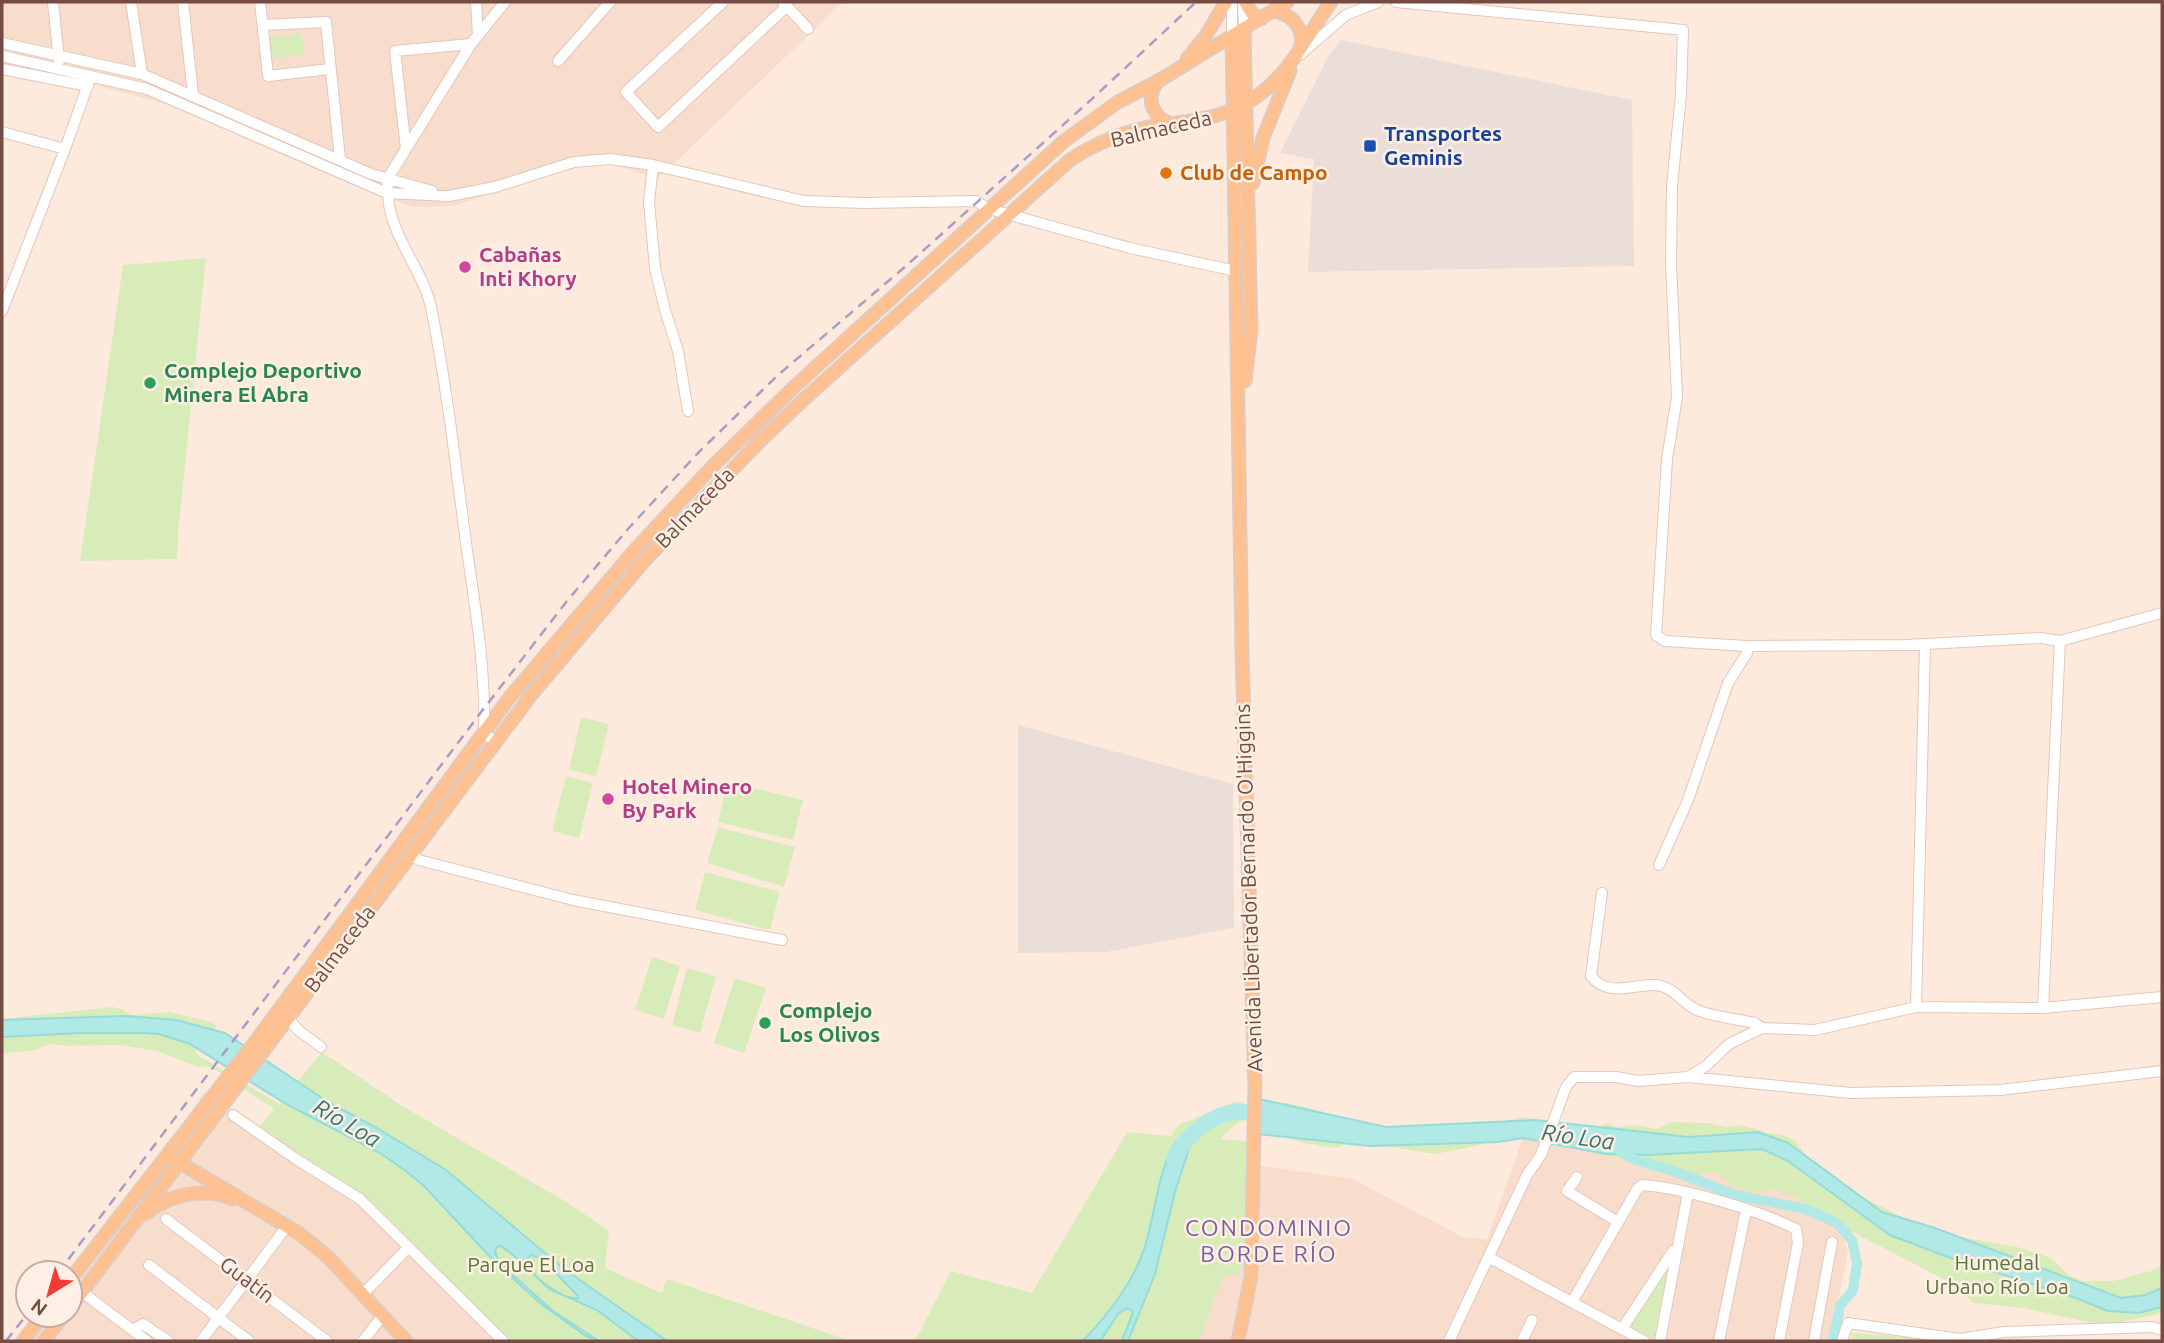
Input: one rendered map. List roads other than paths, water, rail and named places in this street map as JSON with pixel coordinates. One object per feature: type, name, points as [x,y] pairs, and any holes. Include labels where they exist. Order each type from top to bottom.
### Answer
[{"type":"main road","points":[[1182,66],[1210,30],[1226,2]]},
{"type":"main road","points":[[1244,2],[1252,13],[1261,19]]},
{"type":"main road","name":"Balmaceda","points":[[84,1289],[180,1161],[224,1092],[510,697],[634,551],[752,426],[1081,128],[1118,102],[1160,80],[1287,2]]},
{"type":"main road","name":"Balmaceda","points":[[263,1041],[288,1018],[570,647],[685,516],[802,401],[1058,169],[1083,151],[1126,133],[1212,118],[1239,107],[1262,93],[1297,57],[1331,2]]},
{"type":"main road","points":[[1248,217],[1263,138],[1302,42],[1298,26],[1290,17],[1273,11]]},
{"type":"main road","name":"Avenida Libertador Bernardo O'Higgins","points":[[1238,33],[1239,107],[1248,217],[1251,330],[1239,434]]},
{"type":"main road","points":[[1160,80],[1153,90],[1152,107],[1161,120],[1171,125]]},
{"type":"main road","name":"Avenida Libertador Bernardo O'Higgins","points":[[1238,1341],[1251,1276],[1255,1153],[1242,653],[1236,271],[1234,132],[1239,107]]},
{"type":"main road","points":[[1212,118],[1234,132]]},
{"type":"main road","name":"Balmaceda","points":[[84,1262],[166,1154],[224,1092]]},
{"type":"main road","points":[[166,1154],[288,1226],[328,1257],[406,1341]]},
{"type":"main road","points":[[134,1223],[163,1202],[188,1194],[226,1196],[258,1209]]},
{"type":"street","points":[[53,2],[59,69]]},
{"type":"street","points":[[131,2],[142,74]]},
{"type":"street","points":[[183,2],[194,95]]},
{"type":"street","points":[[260,2],[268,76],[331,69]]},
{"type":"street","points":[[475,39],[476,2]]},
{"type":"street","points":[[496,742],[484,733],[484,692],[461,505],[432,309],[394,230],[387,193],[388,178],[475,39],[505,2]]},
{"type":"street","points":[[558,61],[610,2]]},
{"type":"street","points":[[723,2],[626,92],[658,127],[785,4],[808,29]]},
{"type":"street","points":[[1232,2],[1238,33]]},
{"type":"street","points":[[1238,33],[1244,2]]},
{"type":"street","points":[[1297,57],[1346,15],[1378,2]]},
{"type":"street","points":[[1396,2],[1683,30],[1681,94],[1672,186],[1671,263],[1677,397],[1667,458],[1656,635],[1665,641],[1747,646],[1925,645],[2041,638],[2060,641],[2162,613]]},
{"type":"street","points":[[263,25],[326,22],[340,159]]},
{"type":"street","points":[[406,150],[396,51],[475,39]]},
{"type":"street","points":[[2,43],[142,74],[371,174],[449,196]]},
{"type":"street","points":[[2,56],[59,69],[89,81]]},
{"type":"street","points":[[2,69],[147,89],[387,193],[449,196],[495,187],[573,162],[610,159],[653,165],[804,201],[976,201],[989,209],[1008,215],[1130,248],[1236,271]]},
{"type":"street","points":[[2,311],[89,81]]},
{"type":"street","points":[[2,132],[65,149]]},
{"type":"street","points":[[653,165],[649,202],[655,268],[664,310],[678,351],[688,411]]},
{"type":"street","points":[[2043,1009],[2060,641]]},
{"type":"street","points":[[1916,1007],[1925,645]]},
{"type":"street","points":[[1659,865],[1688,800],[1728,682],[1747,653],[1747,646]]},
{"type":"street","points":[[484,692],[495,700],[504,701],[510,697]]},
{"type":"street","points":[[411,855],[419,860],[573,900],[782,940]]},
{"type":"street","points":[[1602,893],[1591,976],[1597,984],[1610,989],[1656,985],[1669,988],[1686,1004],[1699,1011],[1755,1023],[1762,1028]]},
{"type":"street","points":[[1688,1077],[1706,1066],[1729,1044],[1762,1028],[1815,1030],[1916,1007],[2043,1009],[2162,997]]},
{"type":"street","points":[[288,1018],[298,1030],[321,1047]]},
{"type":"street","points":[[1449,1341],[1527,1174],[1541,1154],[1566,1087],[1574,1077],[1616,1077],[1638,1081],[1688,1077],[1851,1093],[2000,1090],[2162,1071]]},
{"type":"street","points":[[233,1115],[360,1199],[503,1341]]},
{"type":"street","points":[[1577,1177],[1567,1191],[1618,1222]]},
{"type":"street","points":[[1572,1302],[1638,1188],[1650,1185],[1746,1210],[1796,1229],[1798,1234],[1779,1341]]},
{"type":"street","points":[[1660,1341],[1688,1193]]},
{"type":"street","points":[[1719,1341],[1746,1210]]},
{"type":"street","name":"Guatín","points":[[166,1219],[327,1341]]},
{"type":"street","points":[[201,1341],[288,1226]]},
{"type":"street","points":[[1814,1341],[1832,1242]]},
{"type":"street","points":[[1622,1329],[1677,1245]]},
{"type":"street","points":[[364,1293],[408,1248]]},
{"type":"street","points":[[1490,1258],[1644,1341]]},
{"type":"street","points":[[149,1265],[249,1341]]},
{"type":"street","points":[[84,1293],[147,1341]]},
{"type":"street","points":[[365,1341],[383,1315]]},
{"type":"street","points":[[1522,1341],[1532,1320]]},
{"type":"street","points":[[1842,1341],[1847,1322],[1960,1339],[2004,1332],[2151,1327],[2162,1330]]},
{"type":"street","points":[[133,1329],[144,1324],[168,1341]]},
{"type":"water","points":[[126,1016],[176,1020],[225,1033],[328,1102],[446,1170],[564,1269],[667,1341],[638,1341],[597,1310],[549,1289],[517,1258],[501,1246],[497,1247],[495,1251],[498,1260],[505,1268],[553,1311],[599,1341],[586,1336],[541,1304],[493,1260],[425,1187],[407,1172],[380,1153],[286,1104],[190,1044],[159,1034],[144,1033],[2,1037],[2,1020]],"holes":[[[531,1255],[541,1258],[578,1296],[578,1298],[564,1295],[540,1280],[526,1260]]]},
{"type":"water","points":[[1259,1099],[1386,1127],[1535,1120],[1689,1137],[1758,1132],[1788,1143],[1882,1212],[1935,1228],[2121,1298],[2145,1295],[2162,1288],[2162,1307],[2139,1313],[2108,1311],[1890,1235],[1788,1161],[1762,1149],[1647,1155],[1606,1154],[1523,1138],[1498,1142],[1370,1146],[1259,1134]]},
{"type":"water","points":[[1176,1141],[1186,1141],[1188,1152],[1175,1192],[1155,1274],[1128,1341],[1122,1341],[1133,1312],[1128,1308],[1119,1313],[1100,1341],[1083,1341],[1111,1308],[1134,1272],[1149,1233],[1165,1166]]},
{"type":"waterway","name":"Río Loa","points":[[1174,1158],[1186,1141],[1211,1120],[1242,1112],[1270,1115]]},
{"type":"waterway","points":[[1618,1149],[1633,1159],[1735,1195],[1806,1209],[1837,1223],[1852,1240],[1857,1264],[1853,1290],[1840,1306],[1833,1341]]},
{"type":"railway","points":[[69,1259],[485,707],[567,601],[628,529],[698,453],[778,375],[906,266],[1196,2]]},
{"type":"railway","points":[[6,1341],[15,1329]]},
{"type":"place","name":"Transportes Geminis","points":[[1370,146]]},
{"type":"place","name":"Club de Campo","points":[[1166,173]]},
{"type":"place","name":"Cabañas Inti Khory","points":[[465,267]]},
{"type":"place","name":"Complejo Deportivo Minera El Abra","points":[[150,383]]},
{"type":"place","name":"Hotel Minero By Park","points":[[608,799]]},
{"type":"place","name":"Complejo Los Olivos","points":[[765,1023]]},
{"type":"district","name":"CONDOMINIO BORDE RÍO","points":[[1269,1241]]},
{"type":"park label","name":"Parque El Loa","points":[[531,1265]]},
{"type":"park label","name":"Humedal Urbano Río Loa","points":[[1997,1275]]}]
